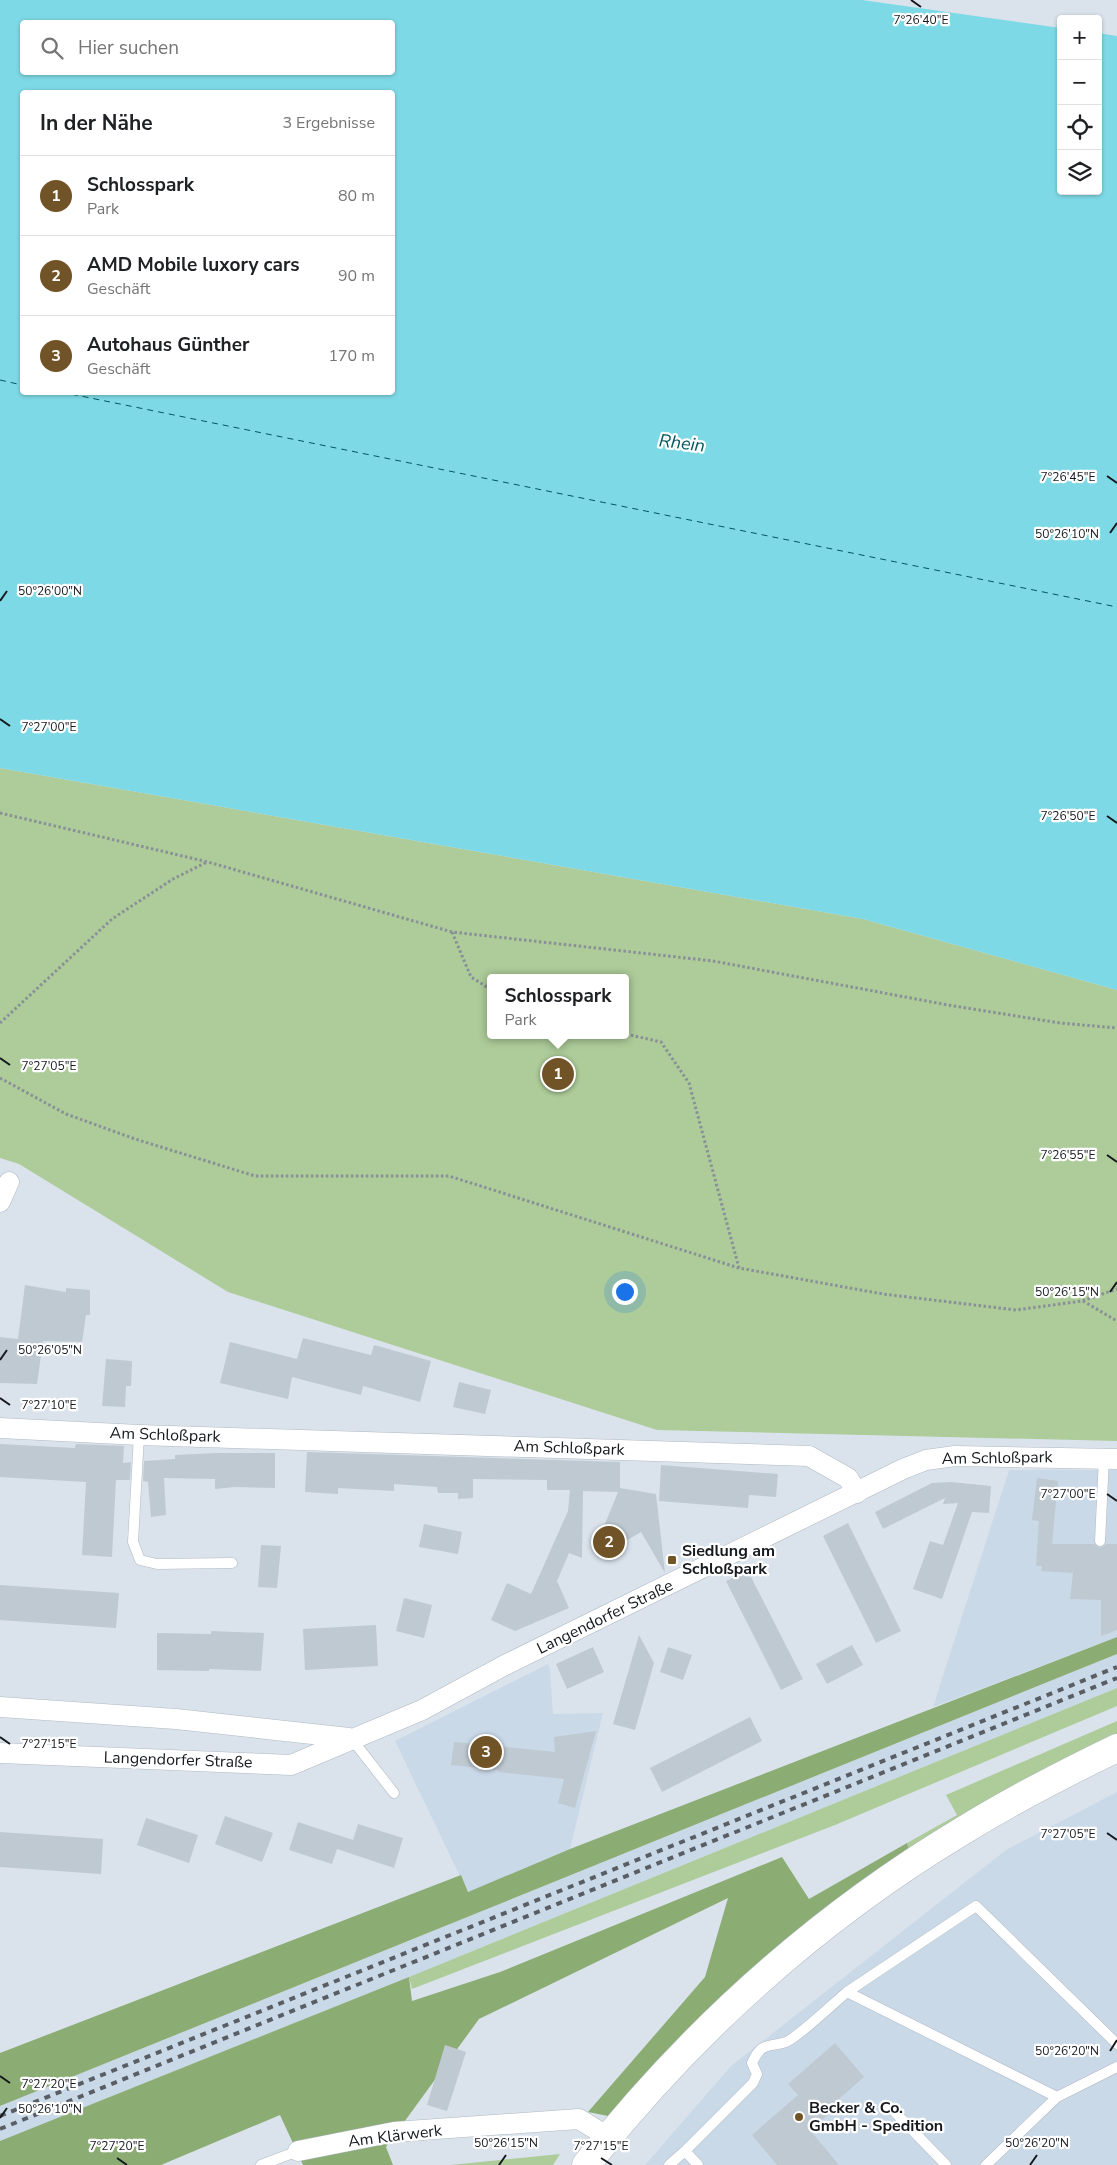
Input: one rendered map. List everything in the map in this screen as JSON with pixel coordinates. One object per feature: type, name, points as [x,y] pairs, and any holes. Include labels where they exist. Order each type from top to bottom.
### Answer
[{"type":"main road","points":[[586,2165],[646,2093],[710,2026],[751,1988],[836,1918],[879,1886],[962,1831],[1040,1786],[1117,1748]]},
{"type":"street","points":[[0,1202],[9,1182]]},
{"type":"street","name":"Am Schloßpark","points":[[0,1428],[139,1435],[809,1456],[848,1478],[857,1493],[902,1470],[926,1460],[941,1457],[984,1455],[1111,1459]]},
{"type":"street","name":"Langendorfer Straße","points":[[0,1753],[291,1764],[422,1710],[505,1665],[857,1493]]},
{"type":"street","name":"Langendorfer Straße","points":[[0,1707],[176,1719],[352,1738]]},
{"type":"street","name":"Am Klärwerk","points":[[298,2151],[394,2132],[579,2119],[608,2137]]},
{"type":"lane","points":[[139,1435],[133,1542],[140,1560],[157,1564],[232,1563]]},
{"type":"lane","points":[[1100,1541],[1111,1459]]},
{"type":"lane","points":[[352,1738],[394,1793]]},
{"type":"lane","points":[[669,2165],[753,2082],[757,2074],[752,2063],[758,2051],[765,2046],[788,2041],[847,1992],[976,1906],[1117,2044]]},
{"type":"lane","points":[[847,1992],[1057,2097]]},
{"type":"lane","points":[[986,2165],[1057,2097],[1117,2067]]},
{"type":"lane","points":[[889,2106],[946,2165]]},
{"type":"lane","points":[[261,2165],[298,2151]]},
{"type":"lane","points":[[685,2151],[698,2165]]},
{"type":"path","points":[[0,812],[208,862],[452,932],[713,961],[948,1005],[1060,1022],[1117,1028]]},
{"type":"path","points":[[0,1023],[112,919],[173,879],[208,862]]},
{"type":"path","points":[[452,932],[471,977],[487,987]]},
{"type":"path","points":[[629,1035],[660,1042],[689,1082],[739,1268]]},
{"type":"path","points":[[0,1078],[66,1114],[135,1139],[255,1176],[449,1176],[739,1268],[883,1294],[1016,1310],[1082,1301],[1117,1289]]},
{"type":"path","points":[[1082,1301],[1117,1321]]},
{"type":"shaded area","points":[[1009,1470],[1117,1470],[1117,1637],[933,1707]]},
{"type":"shaded area","points":[[1117,1654],[1117,1688],[409,1977],[0,2141],[0,2106]]},
{"type":"shaded area","points":[[548,1664],[553,1714],[603,1713],[570,1849],[468,1893],[395,1741]]},
{"type":"shaded area","points":[[1117,1792],[1117,2165],[645,2165],[731,2066],[1006,1850]]},
{"type":"green space","points":[[0,768],[863,919],[1117,990],[1117,1441],[657,1430],[228,1292],[19,1164],[0,1158]]},
{"type":"green space","points":[[1117,1637],[1117,1654],[0,2106],[0,2053],[461,1875],[468,1892],[570,1849]]},
{"type":"green space","points":[[1117,1688],[1117,1706],[835,1825],[412,1989],[409,1977]]},
{"type":"green space","points":[[1117,1721],[1117,1734],[961,1820],[910,1854],[907,1843],[957,1815],[946,1795]]},
{"type":"green space","points":[[907,1843],[910,1854],[608,2116],[588,2112],[705,1977],[728,1898],[479,2019],[386,2147],[393,2165],[303,2165],[280,2115],[161,2165],[0,2165],[0,2141],[409,1977],[412,2001],[500,1972],[782,1857],[809,1899]]},
{"type":"green space","points":[[560,2154],[553,2165],[450,2165]]},
{"type":"water","name":"Rhein","points":[[0,0],[862,0],[1057,27],[1057,195],[1102,195],[1102,34],[1117,36],[1117,990],[863,919],[0,768]]},
{"type":"building","points":[[25,1285],[66,1292],[66,1288],[90,1290],[90,1315],[86,1315],[82,1342],[43,1341],[37,1384],[0,1383],[0,1337],[18,1339]]},
{"type":"building","points":[[303,1338],[371,1355],[374,1345],[431,1361],[420,1402],[363,1386],[361,1395],[292,1377],[288,1399],[220,1383],[230,1342],[297,1359]]},
{"type":"building","points":[[106,1359],[132,1361],[131,1386],[126,1386],[125,1407],[102,1406]]},
{"type":"building","points":[[459,1382],[491,1390],[485,1414],[453,1407]]},
{"type":"building","points":[[0,1444],[75,1448],[76,1444],[124,1446],[123,1463],[131,1462],[130,1480],[116,1480],[112,1557],[82,1555],[86,1482],[0,1477]]},
{"type":"building","points":[[307,1452],[620,1462],[620,1488],[656,1494],[665,1573],[641,1532],[604,1554],[596,1546],[618,1492],[583,1491],[582,1558],[569,1553],[557,1581],[569,1608],[515,1631],[491,1620],[507,1583],[531,1594],[568,1511],[570,1490],[547,1490],[547,1480],[473,1479],[473,1498],[458,1499],[458,1493],[438,1493],[437,1487],[394,1484],[394,1491],[338,1488],[338,1494],[305,1492]]},
{"type":"building","points":[[275,1453],[275,1488],[235,1487],[215,1489],[215,1479],[164,1478],[166,1515],[151,1517],[148,1482],[143,1481],[144,1461],[175,1459],[175,1455]]},
{"type":"building","points":[[661,1465],[778,1474],[776,1497],[749,1495],[748,1508],[659,1501]]},
{"type":"building","points":[[1037,1478],[1058,1481],[1052,1544],[1094,1544],[1100,1548],[1106,1544],[1117,1544],[1117,1630],[1101,1636],[1101,1600],[1070,1599],[1073,1573],[1041,1571],[1042,1566],[1036,1566],[1039,1521],[1032,1520]]},
{"type":"building","points":[[951,1482],[991,1486],[989,1513],[972,1512],[942,1599],[913,1589],[930,1541],[943,1545],[958,1503],[943,1504],[945,1498],[883,1529],[875,1512],[932,1483]]},
{"type":"building","points":[[848,1523],[901,1631],[876,1643],[823,1536]]},
{"type":"building","points":[[424,1524],[462,1532],[458,1554],[419,1547]]},
{"type":"building","points":[[261,1545],[281,1546],[277,1588],[258,1587]]},
{"type":"building","points":[[748,1571],[803,1679],[781,1690],[726,1581]]},
{"type":"building","points":[[0,1585],[119,1593],[116,1628],[0,1620]]},
{"type":"building","points":[[404,1598],[432,1605],[424,1638],[396,1631]]},
{"type":"building","points":[[376,1625],[378,1666],[305,1670],[303,1629]]},
{"type":"building","points":[[211,1631],[264,1633],[261,1671],[157,1670],[157,1633],[211,1634]]},
{"type":"building","points":[[639,1635],[654,1663],[635,1730],[613,1724]]},
{"type":"building","points":[[852,1645],[863,1665],[827,1684],[816,1664]]},
{"type":"building","points":[[593,1647],[604,1672],[567,1689],[556,1664]]},
{"type":"building","points":[[668,1647],[692,1655],[683,1680],[660,1672]]},
{"type":"building","points":[[750,1717],[762,1741],[662,1792],[650,1768]]},
{"type":"building","points":[[596,1731],[575,1808],[558,1803],[564,1779],[451,1765],[454,1742],[555,1752],[554,1737]]},
{"type":"building","points":[[225,1816],[273,1833],[262,1862],[215,1844]]},
{"type":"building","points":[[146,1818],[198,1835],[189,1863],[137,1845]]},
{"type":"building","points":[[298,1822],[353,1840],[358,1824],[403,1838],[394,1868],[337,1849],[332,1864],[289,1850]]},
{"type":"building","points":[[0,1832],[103,1839],[101,1874],[0,1867]]},
{"type":"building","name":"Becker & Co. GmbH - Spedition","points":[[835,2043],[864,2077],[839,2099],[842,2103],[810,2130],[839,2165],[777,2165],[752,2135],[798,2095],[788,2084]]},
{"type":"building","points":[[445,2045],[466,2052],[447,2111],[427,2105]]},
{"type":"ferry route","points":[[0,380],[20,385]]},
{"type":"ferry route","points":[[76,395],[1117,607]]},
{"type":"railway","points":[[0,2116],[1117,1667]]},
{"type":"railway","points":[[0,2129],[1117,1678]]},
{"type":"place","name":"Schlosspark","points":[[558,1074]]},
{"type":"place","name":"AMD Mobile luxory cars","points":[[609,1542]]},
{"type":"place","name":"Siedlung am Schloßpark","points":[[672,1560]]},
{"type":"place","name":"Autohaus Günther","points":[[486,1752]]},
{"type":"place","name":"Becker & Co. GmbH - Spedition","points":[[799,2117]]}]
